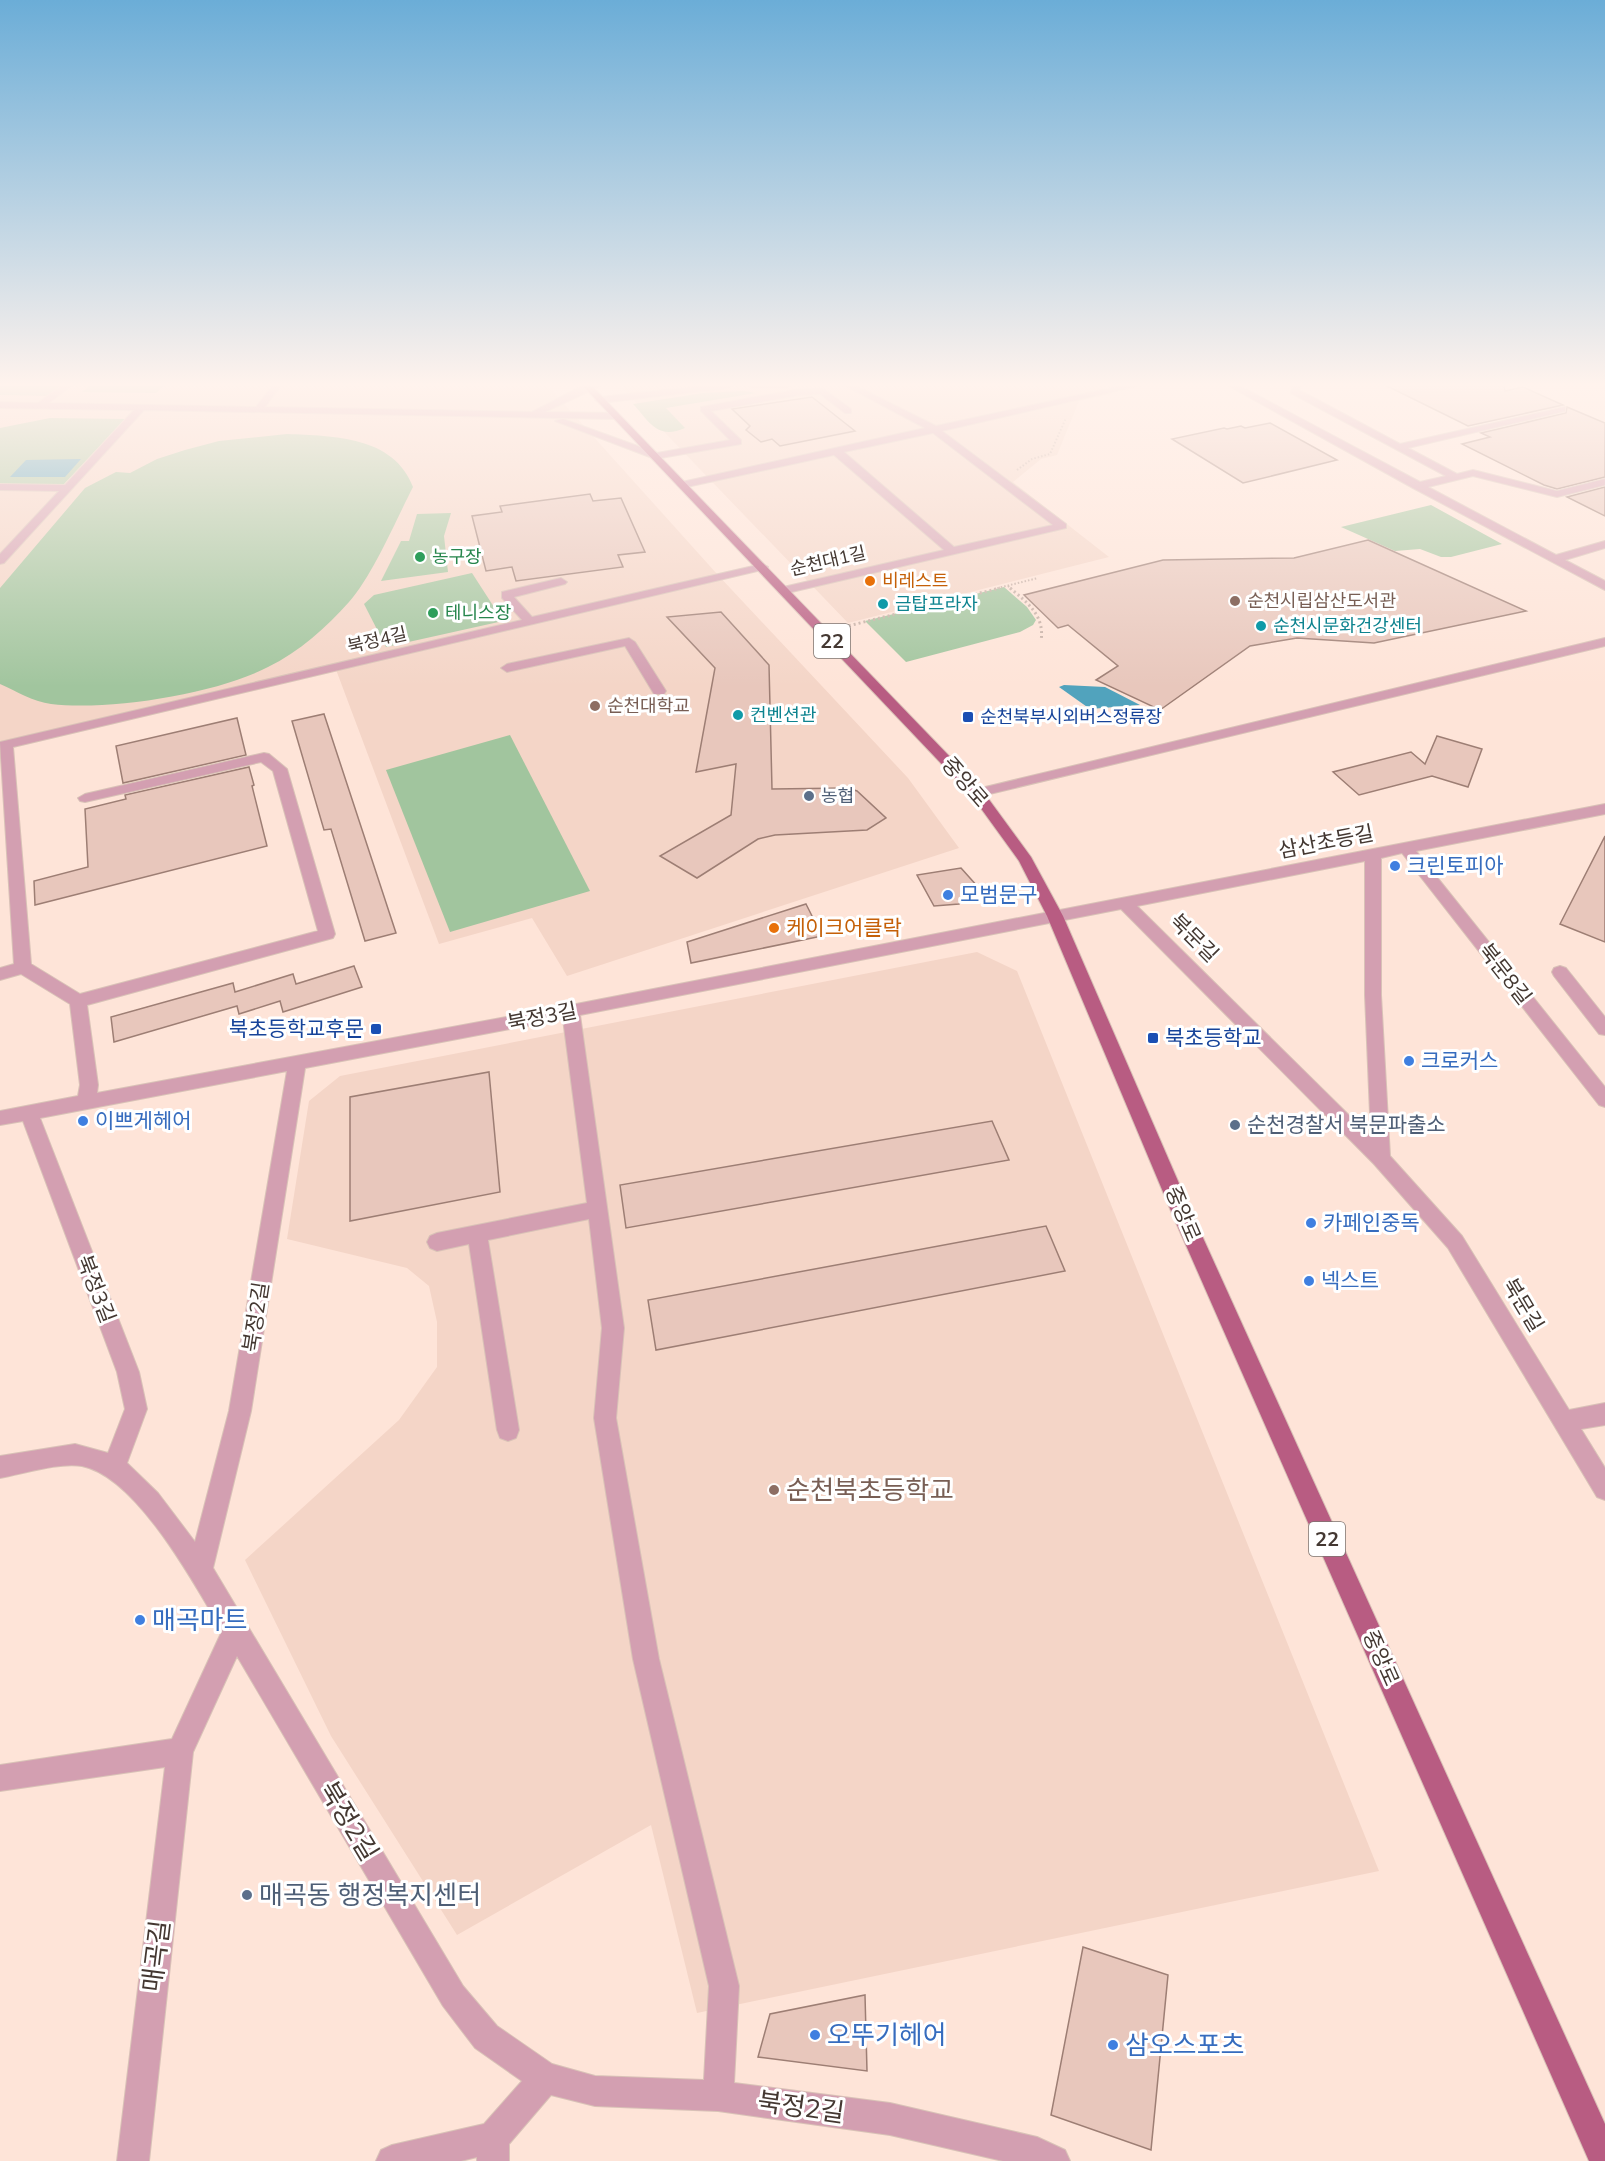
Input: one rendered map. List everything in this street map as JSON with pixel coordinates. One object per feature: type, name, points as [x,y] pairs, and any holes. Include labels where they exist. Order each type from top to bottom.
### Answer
[{"type":"main road","name":"중앙로","points":[[683,486],[977,793],[1026,860],[1055,916],[1184,1218],[1605,2160]]},
{"type":"street","points":[[876,486],[952,551]]},
{"type":"street","name":"순천대1길","points":[[783,590],[1062,526],[1009,486]]},
{"type":"street","points":[[1417,486],[1605,586]]},
{"type":"street","points":[[1524,486],[1557,494],[1590,486]]},
{"type":"street","points":[[0,488],[68,488]]},
{"type":"street","points":[[1,560],[68,488]]},
{"type":"street","points":[[1555,559],[1605,544]]},
{"type":"street","name":"북정4길","points":[[3,745],[762,567]]},
{"type":"street","points":[[530,622],[506,596],[561,582]]},
{"type":"street","points":[[507,668],[629,642],[659,691]]},
{"type":"street","points":[[977,793],[1605,642]]},
{"type":"street","points":[[3,745],[6,811],[23,967]]},
{"type":"street","points":[[0,974],[23,967],[78,1001],[327,934],[280,769],[264,757],[85,798]]},
{"type":"street","name":"삼산초등길","points":[[1055,916],[1605,809]]},
{"type":"street","name":"북문8길","points":[[1406,848],[1605,1100]]},
{"type":"street","points":[[1373,853],[1373,995],[1381,1159]]},
{"type":"street","name":"북문길","points":[[1126,904],[1381,1159],[1455,1242],[1605,1489]]},
{"type":"street","name":"북정3길","points":[[0,1118],[571,1011],[1055,916]]},
{"type":"street","points":[[1560,972],[1605,1029]]},
{"type":"street","points":[[78,1001],[89,1085],[86,1101]]},
{"type":"street","points":[[571,1011],[613,1328],[605,1418],[646,1659],[724,1986],[718,2096]]},
{"type":"street","name":"북정2길","points":[[200,1570],[240,1411],[297,1062]]},
{"type":"street","name":"북정3길","points":[[28,1113],[128,1372],[133,1391],[136,1409],[114,1467]]},
{"type":"street","points":[[437,1242],[597,1209]]},
{"type":"street","points":[[477,1234],[507,1430]]},
{"type":"street","points":[[1564,1421],[1605,1414]]},
{"type":"street","name":"북정2길","points":[[0,1467],[80,1454],[114,1467],[135,1482],[200,1570],[453,1996],[486,2037],[545,2078],[595,2091],[718,2096],[890,2119],[1037,2152],[1054,2161]]},
{"type":"street","name":"매곡길","points":[[133,2161],[180,1751],[236,1630]]},
{"type":"street","points":[[0,1779],[180,1751]]},
{"type":"street","points":[[392,2161],[493,2150],[545,2078]]},
{"type":"path","points":[[823,632],[1038,578]]},
{"type":"path","points":[[1008,586],[1040,616],[1044,630],[1041,641]]},
{"type":"shaded area","name":"순천대학교","points":[[0,486],[638,486],[908,778],[959,848],[567,976],[532,918],[439,944],[335,667],[0,745]]},
{"type":"shaded area","points":[[716,486],[1018,486],[1109,557],[848,623]]},
{"type":"shaded area","name":"순천북초등학교","points":[[977,952],[1017,971],[1379,1871],[697,2013],[651,1825],[457,1935],[331,1736],[245,1560],[399,1420],[437,1367],[437,1322],[429,1286],[407,1268],[287,1239],[309,1101],[340,1076]]},
{"type":"green space","points":[[89,486],[413,487],[384,547],[358,591],[322,630],[291,654],[246,677],[162,698],[102,705],[75,706],[45,703],[0,684],[0,588]]},
{"type":"green space","points":[[1431,505],[1502,544],[1451,557],[1441,557],[1420,549],[1395,551],[1341,527]]},
{"type":"green space","name":"농구장","points":[[451,513],[444,536],[448,572],[381,581],[401,541],[409,541],[417,514]]},
{"type":"green space","name":"테니스장","points":[[472,573],[503,621],[386,647],[364,604],[374,595]]},
{"type":"green space","points":[[1004,587],[1027,607],[1036,620],[1033,625],[1020,632],[906,662],[865,621]]},
{"type":"green space","points":[[510,735],[590,891],[450,932],[386,770]]},
{"type":"water","points":[[1064,685],[1105,687],[1140,705],[1090,709],[1059,687]]},
{"type":"building","points":[[1547,486],[1570,486],[1557,489]]},
{"type":"building","points":[[1605,487],[1605,516],[1567,497]]},
{"type":"building","points":[[590,494],[593,501],[621,498],[645,552],[618,555],[623,567],[516,581],[512,567],[486,571],[472,516],[502,512],[500,506]]},
{"type":"building","name":"순천시문화건강센터","points":[[1368,540],[1526,611],[1374,643],[1297,638],[1250,646],[1160,710],[1096,680],[1118,666],[1068,625],[1058,628],[1024,595],[1163,560],[1294,558]]},
{"type":"building","name":"컨벤션관","points":[[721,612],[769,665],[772,789],[848,788],[857,791],[886,818],[867,830],[775,835],[758,839],[697,878],[660,856],[731,815],[736,764],[696,772],[715,668],[667,617]]},
{"type":"building","points":[[324,714],[396,933],[365,941],[331,829],[324,830],[292,721]]},
{"type":"building","points":[[237,718],[246,755],[123,783],[116,746]]},
{"type":"building","points":[[1437,736],[1482,749],[1468,787],[1432,776],[1359,795],[1333,772],[1411,752],[1425,764]]},
{"type":"building","points":[[249,767],[267,846],[35,905],[34,881],[88,867],[85,809],[126,799],[125,795]]},
{"type":"building","points":[[1605,836],[1605,942],[1560,924]]},
{"type":"building","name":"모범문구","points":[[961,868],[978,887],[959,904],[934,906],[917,875]]},
{"type":"building","name":"케이크어클락","points":[[806,904],[822,936],[691,963],[687,942]]},
{"type":"building","points":[[354,966],[362,987],[283,1012],[280,1001],[239,1014],[237,1006],[114,1042],[111,1017],[233,983],[235,992],[293,974],[296,984]]},
{"type":"building","points":[[489,1072],[500,1192],[350,1221],[350,1097]]},
{"type":"building","points":[[992,1121],[1009,1160],[626,1228],[620,1185]]},
{"type":"building","points":[[1046,1226],[1065,1271],[656,1350],[648,1300]]},
{"type":"building","name":"삼오스포츠","points":[[1083,1947],[1168,1975],[1151,2150],[1051,2115]]},
{"type":"building","name":"오뚜기헤어","points":[[865,1995],[867,2071],[758,2057],[770,2014]]},
{"type":"place","name":"농구장","points":[[420,557]]},
{"type":"place","name":"비레스트","points":[[870,581]]},
{"type":"place","name":"순천시립삼산도서관","points":[[1235,601]]},
{"type":"place","name":"금탑프라자","points":[[883,604]]},
{"type":"place","name":"테니스장","points":[[433,613]]},
{"type":"place","name":"순천시문화건강센터","points":[[1261,626]]},
{"type":"place","name":"순천대학교","points":[[595,706]]},
{"type":"place","name":"컨벤션관","points":[[738,715]]},
{"type":"place","name":"순천북부시외버스정류장","points":[[968,717]]},
{"type":"place","name":"농협","points":[[809,796]]},
{"type":"place","name":"크린토피아","points":[[1395,866]]},
{"type":"place","name":"모범문구","points":[[948,895]]},
{"type":"place","name":"케이크어클락","points":[[774,928]]},
{"type":"place","name":"북초등학교후문","points":[[376,1029]]},
{"type":"place","name":"북초등학교","points":[[1153,1038]]},
{"type":"place","name":"크로커스","points":[[1409,1061]]},
{"type":"place","name":"이쁘게헤어","points":[[83,1121]]},
{"type":"place","name":"순천경찰서 북문파출소","points":[[1235,1125]]},
{"type":"place","name":"카페인중독","points":[[1311,1223]]},
{"type":"place","name":"넥스트","points":[[1309,1281]]},
{"type":"place","name":"순천북초등학교","points":[[774,1490]]},
{"type":"place","name":"매곡마트","points":[[140,1620]]},
{"type":"place","name":"매곡동 행정복지센터","points":[[247,1895]]},
{"type":"place","name":"오뚜기헤어","points":[[815,2035]]},
{"type":"place","name":"삼오스포츠","points":[[1113,2045]]}]
